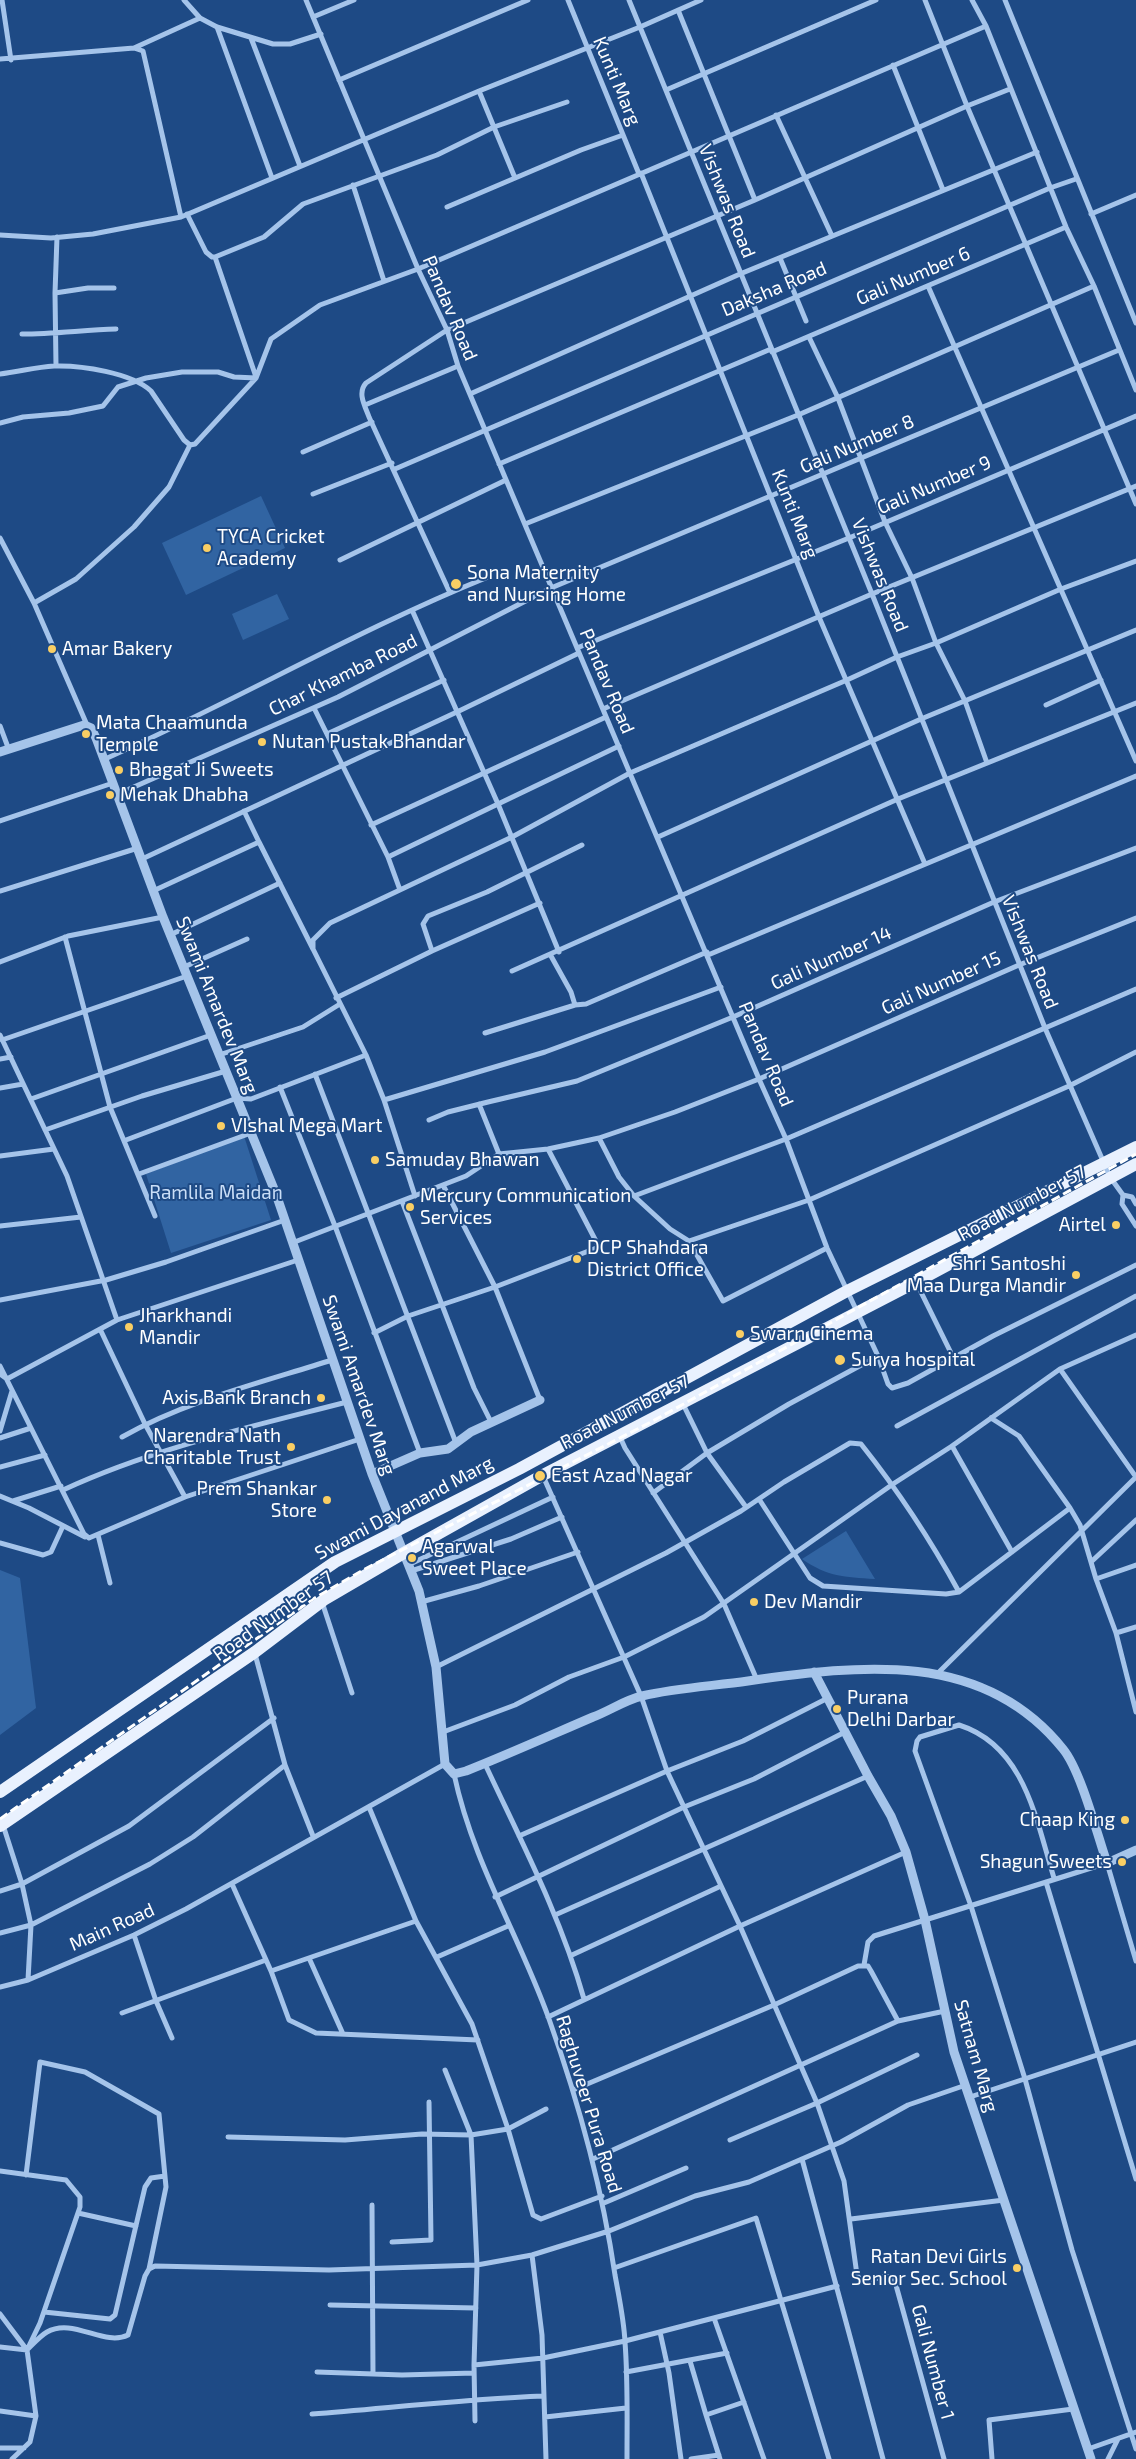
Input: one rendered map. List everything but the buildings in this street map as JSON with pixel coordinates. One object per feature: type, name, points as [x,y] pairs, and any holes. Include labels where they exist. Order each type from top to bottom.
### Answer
[{"type":"main road","name":"Road Number 57","points":[[845,1286],[1136,1147]]},
{"type":"main road","name":"Road Number 57","points":[[1,1825],[255,1652],[322,1602],[407,1564],[543,1475],[916,1282],[1136,1164]]},
{"type":"main road","name":"Swami Dayanand Marg","points":[[0,1792],[335,1562],[520,1469],[845,1286]]},
{"type":"street","points":[[2,0],[11,60]]},
{"type":"street","points":[[184,0],[200,18],[217,27],[251,38],[284,45],[321,34]]},
{"type":"street","name":"Pandav Road","points":[[306,0],[418,269],[447,330],[458,366],[551,588],[683,896],[758,1078],[786,1139],[828,1248],[878,1356],[888,1384],[892,1388],[908,1383],[953,1357]]},
{"type":"street","points":[[313,17],[354,0]]},
{"type":"street","points":[[339,80],[528,0]]},
{"type":"street","name":"Kunti Marg","points":[[568,0],[667,237],[705,336],[748,435],[819,617],[925,864]]},
{"type":"street","name":"Vishwas Road","points":[[629,0],[872,594],[1045,1028],[1110,1177],[1123,1196]]},
{"type":"street","points":[[0,235],[57,237],[93,234],[181,217],[479,91],[587,49],[701,0]]},
{"type":"street","points":[[666,90],[876,0]]},
{"type":"street","points":[[925,0],[967,106],[1136,504]]},
{"type":"street","points":[[972,0],[986,26],[1066,227],[1094,286],[1136,390]]},
{"type":"street","points":[[1004,0],[1136,323]]},
{"type":"street","points":[[678,10],[754,200]]},
{"type":"street","points":[[0,59],[11,60],[134,48],[200,18]]},
{"type":"street","points":[[34,603],[76,579],[134,527],[169,487],[190,445],[205,435],[256,378],[271,339],[320,305],[418,269],[986,26]]},
{"type":"street","points":[[217,27],[272,178]]},
{"type":"street","points":[[251,38],[300,166]]},
{"type":"street","points":[[134,48],[143,51],[146,56],[181,217]]},
{"type":"street","points":[[893,65],[943,190]]},
{"type":"street","points":[[450,593],[395,469],[364,405],[361,396],[362,388],[366,383],[447,330],[1010,89]]},
{"type":"street","points":[[479,91],[514,178]]},
{"type":"street","points":[[188,214],[206,252],[215,257],[264,237],[303,204],[437,155],[494,127],[568,102]]},
{"type":"street","points":[[776,115],[832,236]]},
{"type":"street","points":[[447,207],[580,150],[623,134]]},
{"type":"street","points":[[470,394],[740,274],[1036,152]]},
{"type":"street","name":"Daksha Road","points":[[395,469],[796,296],[1050,188],[1076,179]]},
{"type":"street","points":[[353,185],[384,281]]},
{"type":"street","points":[[1091,214],[1136,195]]},
{"type":"street","name":"Gali Number 6","points":[[499,464],[720,370],[809,337],[1066,227]]},
{"type":"street","points":[[56,366],[54,334],[57,237]]},
{"type":"street","points":[[215,257],[256,378]]},
{"type":"street","points":[[780,258],[806,321]]},
{"type":"street","points":[[928,286],[956,346],[1136,761]]},
{"type":"street","points":[[525,524],[798,415],[1094,286]]},
{"type":"street","points":[[55,293],[88,288],[114,288]]},
{"type":"street","points":[[22,334],[54,334],[78,330],[116,329]]},
{"type":"street","points":[[809,337],[838,398],[885,522],[912,578],[936,643],[965,701],[987,763]]},
{"type":"street","name":"Gali Number 8","points":[[551,588],[1119,350]]},
{"type":"street","points":[[0,374],[56,366],[113,373],[136,381],[151,391],[184,440],[190,445]]},
{"type":"street","points":[[364,405],[458,366]]},
{"type":"street","points":[[0,423],[23,417],[69,413],[102,406],[118,387],[136,381],[182,372],[218,372],[234,377],[256,378]]},
{"type":"street","name":"Gali Number 9","points":[[142,859],[459,711],[578,651],[1136,416]]},
{"type":"street","points":[[303,452],[372,422]]},
{"type":"street","points":[[312,494],[392,463]]},
{"type":"street","points":[[340,560],[506,480]]},
{"type":"street","points":[[603,709],[872,594],[1136,486]]},
{"type":"street","name":"Swami Amardev Marg","points":[[0,538],[34,603],[86,725],[96,738],[114,783],[163,917],[285,1220],[346,1402],[386,1513],[407,1564]]},
{"type":"street","points":[[0,552],[6,549]]},
{"type":"street","points":[[313,949],[313,940],[330,923],[512,837],[630,773],[897,657],[936,643],[1061,589],[1136,561]]},
{"type":"street","points":[[104,759],[162,734],[269,679],[412,610],[488,577]]},
{"type":"street","name":"Char Khamba Road","points":[[118,794],[314,708],[551,588]]},
{"type":"street","points":[[412,610],[459,711],[528,871],[559,952]]},
{"type":"street","points":[[658,837],[873,740],[1136,630]]},
{"type":"street","points":[[327,734],[444,680]]},
{"type":"street","points":[[1046,705],[1101,680]]},
{"type":"street","points":[[512,971],[551,956],[898,798],[1136,703]]},
{"type":"street","points":[[314,708],[388,857],[400,890]]},
{"type":"street","points":[[371,825],[606,717]]},
{"type":"street","points":[[0,726],[4,751],[86,725]]},
{"type":"street","points":[[388,857],[618,746]]},
{"type":"street","points":[[485,1033],[575,1005],[586,1004],[1136,776]]},
{"type":"street","points":[[0,821],[114,783]]},
{"type":"street","points":[[244,811],[366,1055],[384,1100],[415,1196]]},
{"type":"street","points":[[154,891],[259,842]]},
{"type":"street","points":[[432,951],[422,924],[428,916],[487,892],[582,845]]},
{"type":"street","points":[[0,891],[138,848]]},
{"type":"street","name":"Gali Number 14","points":[[429,1120],[479,1104],[577,1081],[733,1017],[994,902],[1136,848]]},
{"type":"street","points":[[170,934],[280,883]]},
{"type":"street","points":[[336,998],[432,951],[540,903]]},
{"type":"street","points":[[0,962],[65,937],[163,917]]},
{"type":"street","name":"Gali Number 15","points":[[499,1154],[548,1149],[599,1138],[675,1112],[1019,965],[1136,918]]},
{"type":"street","points":[[65,937],[110,1107],[126,1140],[155,1216]]},
{"type":"street","points":[[117,1320],[67,1176],[1,1037],[85,1012],[186,972],[247,939]]},
{"type":"street","points":[[551,956],[571,992],[575,1005]]},
{"type":"street","points":[[384,1100],[545,1052],[721,986]]},
{"type":"street","points":[[634,1196],[786,1139],[1136,989]]},
{"type":"street","points":[[220,1055],[303,1027],[340,1004]]},
{"type":"street","points":[[31,1099],[211,1035]]},
{"type":"street","points":[[689,1240],[809,1200],[1070,1086],[1136,1052]]},
{"type":"street","points":[[126,1140],[237,1098],[250,1099],[366,1055]]},
{"type":"street","points":[[0,1059],[10,1057]]},
{"type":"street","points":[[45,1130],[110,1107],[226,1071]]},
{"type":"street","points":[[314,1074],[456,1443]]},
{"type":"street","points":[[0,1088],[24,1084]]},
{"type":"street","points":[[280,1087],[335,1226],[420,1453]]},
{"type":"street","points":[[292,1243],[466,1176],[499,1154],[479,1104]]},
{"type":"street","points":[[139,1174],[251,1133]]},
{"type":"street","points":[[599,1138],[619,1177],[634,1196],[670,1229],[689,1240],[723,1301],[828,1248]]},
{"type":"street","points":[[374,1333],[408,1316],[495,1287],[598,1247],[548,1149]]},
{"type":"street","points":[[0,1156],[54,1150]]},
{"type":"street","points":[[372,1474],[420,1453],[448,1449],[471,1432],[540,1400],[495,1287],[443,1185]]},
{"type":"street","points":[[1136,1204],[1132,1197],[1123,1196],[1122,1204],[1136,1226]]},
{"type":"street","points":[[402,1201],[474,1388],[491,1422]]},
{"type":"street","points":[[0,1226],[81,1216]]},
{"type":"street","points":[[0,1300],[103,1280],[166,1262],[285,1220]]},
{"type":"street","points":[[6,1379],[117,1320],[298,1260]]},
{"type":"street","points":[[916,1282],[953,1357],[1136,1265]]},
{"type":"street","points":[[897,1426],[1136,1296]]},
{"type":"street","points":[[100,1329],[145,1424],[185,1497]]},
{"type":"street","points":[[443,1732],[515,1705],[568,1677],[624,1657],[704,1617],[1060,1369],[1136,1335]]},
{"type":"street","points":[[653,1493],[707,1454],[789,1404],[878,1356]]},
{"type":"street","points":[[122,1437],[145,1424],[225,1394],[332,1360]]},
{"type":"street","points":[[0,1366],[86,1538]]},
{"type":"street","points":[[938,1673],[1136,1477],[1060,1369]]},
{"type":"street","points":[[0,1374],[6,1379]]},
{"type":"street","points":[[0,1431],[12,1391]]},
{"type":"street","points":[[12,1501],[62,1488],[160,1451],[346,1402]]},
{"type":"street","points":[[683,1404],[707,1454],[746,1507]]},
{"type":"street","points":[[991,1418],[1019,1436],[1070,1508],[1082,1532],[1096,1579],[1116,1633],[1136,1712]]},
{"type":"street","points":[[0,1438],[31,1428]]},
{"type":"street","points":[[620,1436],[653,1493],[724,1604],[757,1680]]},
{"type":"street","points":[[0,1496],[86,1538],[98,1535],[185,1497],[360,1439]]},
{"type":"street","points":[[436,1667],[569,1600],[594,1590],[685,1543],[850,1443],[856,1442],[861,1444],[893,1484],[932,1544],[959,1592]]},
{"type":"street","points":[[952,1446],[1012,1552]]},
{"type":"street","points":[[0,1467],[45,1455]]},
{"type":"street","points":[[543,1475],[624,1657],[667,1771],[740,1926],[800,2065],[833,2146],[844,2181],[851,2219],[1004,2200]]},
{"type":"street","points":[[407,1564],[553,1497]]},
{"type":"street","points":[[759,1499],[810,1578],[823,1586],[946,1594],[959,1592],[1070,1508]]},
{"type":"street","points":[[407,1564],[511,1539],[562,1517]]},
{"type":"street","points":[[1091,1562],[1136,1520]]},
{"type":"street","points":[[0,1543],[43,1555],[51,1552],[64,1526]]},
{"type":"street","points":[[98,1535],[110,1583]]},
{"type":"street","points":[[422,1602],[479,1586],[578,1552]]},
{"type":"street","points":[[407,1564],[422,1602],[436,1667],[445,1764],[454,1774],[485,1764],[640,1696],[814,1672],[896,1668],[938,1673],[964,1681],[1013,1705],[1047,1731],[1064,1750],[1073,1766],[1107,1863],[1136,1961]]},
{"type":"street","points":[[1096,1579],[1136,1566]]},
{"type":"street","points":[[322,1602],[352,1693]]},
{"type":"street","points":[[1116,1633],[1136,1627]]},
{"type":"street","points":[[255,1652],[285,1765],[313,1836]]},
{"type":"street","name":"Satnam Marg","points":[[814,1672],[891,1816],[906,1852],[925,1920],[954,2052],[1091,2459]]},
{"type":"street","points":[[1130,1690],[1136,1688]]},
{"type":"street","points":[[519,1836],[667,1771],[743,1741],[828,1698]]},
{"type":"street","points":[[0,1890],[22,1884],[129,1826],[274,1718]]},
{"type":"street","points":[[1054,1878],[1028,1792],[1011,1761],[982,1737],[966,1728],[952,1726],[920,1737],[915,1751],[971,1906],[1025,2079],[1072,2250],[1134,2433],[1136,2448]]},
{"type":"street","points":[[496,1897],[684,1807],[754,1779],[845,1732]]},
{"type":"street","name":"Main Road","points":[[0,1987],[28,1980],[134,1935],[232,1884],[313,1836],[445,1764]]},
{"type":"street","points":[[485,1764],[572,1955],[584,2000]]},
{"type":"street","points":[[0,1933],[31,1925],[157,1859],[193,1837],[285,1765]]},
{"type":"street","name":"Raghuveer Pura Road","points":[[454,1774],[468,1828],[548,2017],[574,2090],[593,2159],[604,2203],[625,2341],[627,2459]]},
{"type":"street","points":[[555,1915],[868,1776]]},
{"type":"street","points":[[369,1807],[416,1921],[472,2024],[508,2129],[531,2209],[536,2218],[541,2218],[602,2196]]},
{"type":"street","points":[[1,1825],[22,1884],[31,1925],[28,1980]]},
{"type":"street","points":[[864,1965],[868,1942],[874,1936],[1054,1878],[1107,1863],[1136,1850]]},
{"type":"street","points":[[548,2017],[740,1926],[906,1852]]},
{"type":"street","points":[[1046,1882],[1136,2179]]},
{"type":"street","points":[[232,1884],[271,1971],[289,2020],[316,2033],[478,2040]]},
{"type":"street","points":[[572,1955],[721,1886]]},
{"type":"street","points":[[271,1971],[416,1921]]},
{"type":"street","points":[[437,1957],[508,1926]]},
{"type":"street","points":[[134,1935],[156,2000],[172,2038]]},
{"type":"street","points":[[309,1958],[343,2034]]},
{"type":"street","points":[[122,2013],[266,1960]]},
{"type":"street","points":[[574,2090],[774,2005],[858,1966],[864,1965],[871,1970],[898,2021]]},
{"type":"street","points":[[593,2159],[898,2021],[945,2011]]},
{"type":"street","points":[[970,2097],[1136,2042]]},
{"type":"street","points":[[730,2140],[816,2104],[917,2055]]},
{"type":"street","points":[[0,2347],[27,2350],[46,2332],[56,2328],[66,2328],[116,2338],[128,2335],[145,2276],[149,2269],[166,2187],[159,2114],[85,2072],[40,2062],[26,2175]]},
{"type":"street","points":[[445,2070],[471,2135],[478,2264],[474,2365],[475,2421]]},
{"type":"street","points":[[149,2269],[164,2266],[329,2270],[374,2269],[478,2264],[532,2255],[608,2231],[695,2196],[749,2182],[833,2146],[908,2105],[966,2086]]},
{"type":"street","points":[[392,2242],[431,2240],[429,2102]]},
{"type":"street","points":[[228,2137],[345,2140],[430,2134],[471,2135],[508,2129],[546,2109]]},
{"type":"street","points":[[802,2159],[883,2459]]},
{"type":"street","points":[[604,2203],[686,2168]]},
{"type":"street","points":[[0,2171],[66,2180],[80,2198],[78,2213],[44,2312],[27,2350]]},
{"type":"street","points":[[44,2312],[110,2319],[115,2315],[145,2187],[151,2178],[165,2176]]},
{"type":"street","points":[[372,2205],[374,2269],[373,2374]]},
{"type":"street","points":[[78,2213],[136,2226]]},
{"type":"street","points":[[614,2268],[756,2218],[829,2459]]},
{"type":"street","name":"Gali Number 1","points":[[851,2219],[857,2275],[860,2281],[887,2276],[894,2278],[944,2459]]},
{"type":"street","points":[[532,2255],[542,2335],[546,2459]]},
{"type":"street","points":[[474,2365],[543,2358],[625,2341],[836,2286]]},
{"type":"street","points":[[330,2306],[476,2308]]},
{"type":"street","points":[[0,2314],[27,2350],[36,2416],[34,2434],[25,2448],[12,2459]]},
{"type":"street","points":[[714,2318],[764,2459]]},
{"type":"street","points":[[660,2332],[667,2364],[681,2459]]},
{"type":"street","points":[[626,2372],[727,2353]]},
{"type":"street","points":[[690,2361],[720,2457],[691,2459]]},
{"type":"street","points":[[317,2372],[373,2374],[474,2373]]},
{"type":"street","points":[[312,2414],[440,2404],[474,2399],[544,2396]]},
{"type":"street","points":[[706,2415],[744,2402]]},
{"type":"street","points":[[544,2418],[626,2408]]},
{"type":"street","points":[[992,2459],[989,2420],[1073,2410]]},
{"type":"street","points":[[0,2411],[36,2416]]},
{"type":"street","points":[[1088,2449],[1134,2433]]},
{"type":"street","points":[[1108,2459],[1118,2439]]},
{"type":"street","points":[[0,2448],[25,2448]]},
{"type":"green space","points":[[261,496],[285,548],[186,595],[162,543]]},
{"type":"green space","points":[[277,594],[289,619],[243,640],[232,614]]},
{"type":"green space","name":"Ramlila Maidan","points":[[244,1136],[271,1220],[171,1253],[146,1174]]},
{"type":"green space","points":[[846,1531],[875,1579],[854,1578],[828,1573],[802,1559]]},
{"type":"green space","points":[[0,1570],[20,1578],[36,1708],[0,1735]]},
{"type":"railway","points":[[0,1819],[313,1599],[365,1569],[651,1422],[1136,1154]]},
{"type":"place","name":"TYCA Cricket Academy","points":[[207,548]]},
{"type":"place","name":"Sona Maternity and Nursing Home","points":[[456,584]]},
{"type":"place","name":"Amar Bakery","points":[[52,649]]},
{"type":"place","name":"Mata Chaamunda Temple","points":[[86,734]]},
{"type":"place","name":"Nutan Pustak Bhandar","points":[[262,742]]},
{"type":"place","name":"Bhagat Ji Sweets","points":[[119,770]]},
{"type":"place","name":"Mehak Dhabha","points":[[110,795]]},
{"type":"place","name":"VIshal Mega Mart","points":[[221,1126]]},
{"type":"place","name":"Samuday Bhawan","points":[[375,1160]]},
{"type":"place","name":"Mercury Communication Services","points":[[410,1207]]},
{"type":"place","name":"Airtel","points":[[1116,1225]]},
{"type":"place","name":"DCP Shahdara District Office","points":[[577,1259]]},
{"type":"place","name":"Shri Santoshi Maa Durga Mandir","points":[[1076,1275]]},
{"type":"place","name":"Jharkhandi Mandir","points":[[129,1327]]},
{"type":"place","name":"Swarn Cinema","points":[[740,1334]]},
{"type":"place","name":"Surya hospital","points":[[840,1360]]},
{"type":"place","name":"Axis Bank Branch","points":[[321,1398]]},
{"type":"place","name":"Narendra Nath Charitable Trust","points":[[291,1447]]},
{"type":"place","name":"East Azad Nagar","points":[[540,1476]]},
{"type":"place","name":"Prem Shankar Store","points":[[327,1500]]},
{"type":"place","name":"Agarwal Sweet Place","points":[[412,1558]]},
{"type":"place","name":"Dev Mandir","points":[[754,1602]]},
{"type":"place","name":"Purana Delhi Darbar","points":[[837,1709]]},
{"type":"place","name":"Chaap King","points":[[1125,1820]]},
{"type":"place","name":"Shagun Sweets","points":[[1122,1862]]},
{"type":"place","name":"Ratan Devi Girls Senior Sec. School","points":[[1017,2268]]}]
